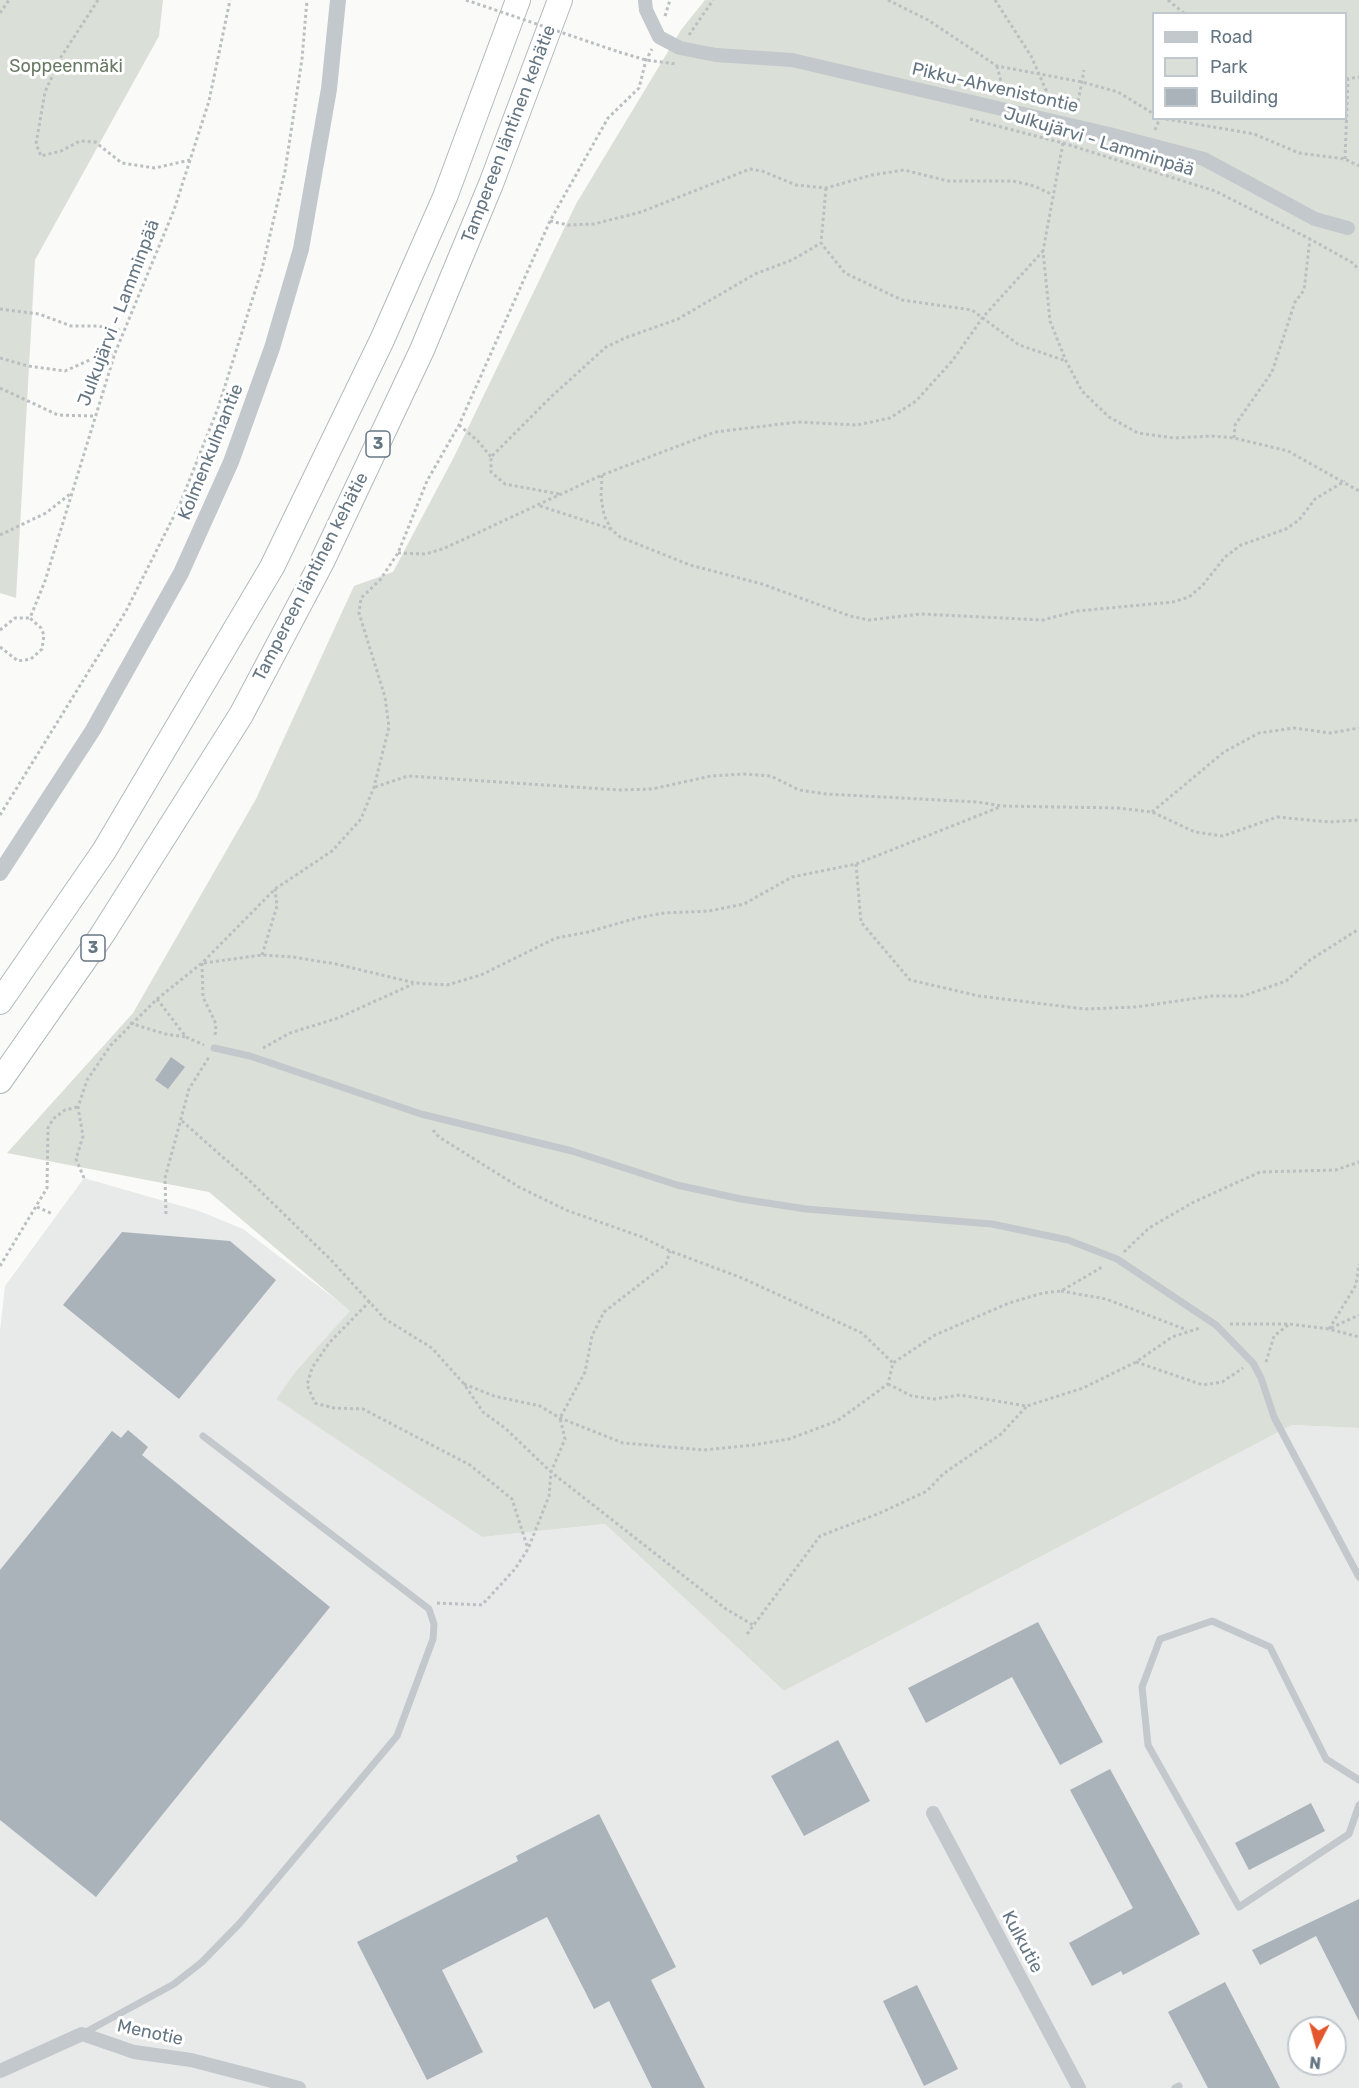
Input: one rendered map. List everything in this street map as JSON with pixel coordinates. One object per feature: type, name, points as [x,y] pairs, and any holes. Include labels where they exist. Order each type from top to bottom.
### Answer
[{"type":"highway","name":"Tampereen läntinen kehätie","points":[[0,1002],[104,851],[272,567],[382,340],[445,198],[518,0]]},
{"type":"highway","name":"Tampereen läntinen kehätie","points":[[0,1081],[102,935],[241,715],[322,562],[422,350],[491,184],[560,0]]},
{"type":"street","name":"Kolmenkulmantie","points":[[0,873],[93,730],[170,593],[231,462],[272,348],[301,249],[329,89],[338,0]]},
{"type":"street","points":[[645,0],[646,10],[659,37]]},
{"type":"street","name":"Pikku-Ahvenistontie","points":[[659,37],[680,48],[716,55],[792,60],[1075,125],[1204,159],[1315,219],[1348,228]]},
{"type":"street","name":"Kulkutie","points":[[933,1813],[1079,2088]]},
{"type":"street","points":[[0,2071],[82,2034]]},
{"type":"street","name":"Menotie","points":[[82,2034],[134,2052],[191,2060],[298,2088]]},
{"type":"lane","points":[[214,1048],[250,1056],[421,1114],[572,1151],[677,1185],[741,1199],[817,1210],[992,1224],[1068,1240],[1117,1259],[1216,1324],[1253,1363],[1261,1378],[1274,1417],[1359,1577]]},
{"type":"lane","points":[[82,2034],[174,1984],[202,1962],[240,1923],[397,1736],[433,1639],[434,1624],[429,1609],[203,1436]]},
{"type":"lane","points":[[1359,1780],[1326,1759],[1270,1647],[1212,1621],[1160,1639],[1142,1687],[1148,1745],[1239,1907],[1349,1834],[1359,1805]]},
{"type":"path","points":[[0,13],[9,0]]},
{"type":"path","points":[[98,0],[61,57],[45,92],[36,144],[41,156],[61,151],[80,141],[95,142],[122,163],[155,168],[190,160]]},
{"type":"path","name":"Julkujärvi - Lamminpää","points":[[30,618],[45,581],[115,353],[174,210],[209,101],[231,0]]},
{"type":"path","points":[[0,815],[126,611],[180,504],[218,408],[262,268],[285,171],[302,59],[307,0]]},
{"type":"path","points":[[466,0],[619,52],[646,60],[681,64]]},
{"type":"path","points":[[680,48],[713,0]]},
{"type":"path","points":[[888,0],[928,20],[997,66],[1082,82],[1118,92],[1152,113]]},
{"type":"path","points":[[995,0],[1031,56],[1059,122]]},
{"type":"path","points":[[1168,0],[1183,12]]},
{"type":"path","points":[[84,1178],[76,1159],[83,1136],[78,1107],[87,1080],[130,1023],[202,963],[275,889],[333,850],[361,819],[374,787],[388,727],[385,697],[359,613],[361,598],[380,580],[398,554],[427,481],[459,425],[550,221],[608,117],[639,88],[646,60],[659,37]]},
{"type":"path","points":[[997,66],[1009,110]]},
{"type":"path","points":[[1084,70],[1075,125],[1063,143],[1043,251],[1050,321],[1066,361],[1089,398],[1109,417],[1138,433],[1173,438],[1212,436],[1233,438],[1288,451],[1359,490]]},
{"type":"path","points":[[1347,79],[1359,77]]},
{"type":"path","name":"Julkujärvi - Lamminpää","points":[[961,117],[1063,143],[1215,191],[1310,238],[1353,263],[1359,270]]},
{"type":"path","points":[[1166,120],[1254,134],[1299,153],[1345,159],[1359,166]]},
{"type":"path","points":[[1345,159],[1346,120]]},
{"type":"path","points":[[550,221],[568,225],[594,224],[622,217],[680,199],[750,170],[762,171],[796,185],[826,188],[872,175],[904,170],[948,181],[1013,182],[1034,186],[1052,195]]},
{"type":"path","points":[[826,188],[821,243],[845,273],[902,300],[972,310],[1019,345],[1066,361]]},
{"type":"path","points":[[1233,438],[1235,425],[1272,372],[1295,302],[1304,290],[1310,238]]},
{"type":"path","points":[[491,457],[552,396],[606,348],[625,338],[678,319],[755,274],[792,260],[821,243]]},
{"type":"path","points":[[398,554],[426,554],[445,548],[602,475],[715,432],[798,422],[857,425],[890,418],[916,401],[953,360],[983,317],[1043,251]]},
{"type":"path","points":[[0,309],[39,314],[71,326],[98,326],[123,331]]},
{"type":"path","points":[[0,358],[28,366],[66,371],[92,359],[115,353]]},
{"type":"path","points":[[0,388],[58,415],[94,416]]},
{"type":"path","points":[[459,425],[478,441],[491,457],[491,472],[505,484],[561,495]]},
{"type":"path","points":[[602,475],[601,497],[611,529]]},
{"type":"path","points":[[539,505],[611,529],[620,537],[690,565],[762,584],[869,620],[921,614],[1042,620],[1077,611],[1136,603],[1158,604],[1189,597],[1202,586],[1225,557],[1241,546],[1286,530],[1299,520],[1315,500],[1344,481]]},
{"type":"path","points":[[0,535],[46,513],[71,493]]},
{"type":"path","points":[[0,630],[15,618],[30,618],[37,623],[44,635],[42,649],[32,659],[18,661],[0,647]]},
{"type":"path","points":[[1152,812],[1224,752],[1259,733],[1294,728],[1330,734],[1359,728]]},
{"type":"path","points":[[374,787],[408,776],[620,790],[652,789],[711,776],[744,774],[771,776],[799,790],[826,794],[977,802],[1002,806],[1118,808],[1152,812],[1195,832],[1223,836],[1277,817],[1329,822],[1359,820]]},
{"type":"path","points":[[202,963],[262,955],[336,964],[415,983],[447,985],[481,975],[556,938],[655,915],[709,911],[744,904],[792,878],[856,864],[1002,806]]},
{"type":"path","points":[[856,864],[861,922],[910,980],[980,996],[1085,1009],[1136,1007],[1212,996],[1243,996],[1286,981],[1310,960],[1359,929]]},
{"type":"path","points":[[262,955],[277,906],[275,889]]},
{"type":"path","points":[[166,1214],[165,1178],[189,1089],[214,1048],[216,1024],[203,997],[202,963]]},
{"type":"path","points":[[250,1056],[290,1033],[338,1018],[415,983]]},
{"type":"path","points":[[157,999],[186,1037]]},
{"type":"path","points":[[130,1023],[165,1034],[186,1037],[214,1048]]},
{"type":"path","points":[[0,1266],[37,1207],[46,1188],[48,1128],[53,1119],[65,1110],[78,1107]]},
{"type":"path","points":[[421,1114],[439,1137],[519,1187],[566,1210],[642,1237],[670,1251],[786,1296],[862,1333],[893,1364]]},
{"type":"path","points":[[182,1121],[251,1182],[385,1319],[432,1348],[464,1384],[483,1412],[504,1428],[551,1472],[726,1609],[753,1625]]},
{"type":"path","points":[[464,1384],[494,1396],[540,1406],[560,1418],[623,1443],[669,1449],[713,1449],[789,1439],[837,1421],[888,1384],[893,1364],[935,1335],[972,1317],[1020,1300],[1061,1291],[1117,1259],[1149,1228],[1194,1202],[1260,1172],[1336,1170],[1359,1162]]},
{"type":"path","points":[[37,1207],[53,1214]]},
{"type":"path","points":[[423,1605],[482,1605],[515,1569],[528,1549],[549,1496],[551,1472],[565,1439],[560,1418],[585,1372],[592,1336],[604,1312],[666,1264],[670,1251]]},
{"type":"path","points":[[1329,1329],[1356,1284],[1359,1264]]},
{"type":"path","points":[[1061,1291],[1106,1299],[1187,1330]]},
{"type":"path","points":[[369,1301],[329,1343],[312,1368],[306,1385],[315,1403],[334,1408],[363,1409],[470,1465],[512,1499],[528,1549]]},
{"type":"path","points":[[1329,1329],[1359,1315]]},
{"type":"path","points":[[888,1384],[912,1396],[934,1399],[960,1395],[1027,1406],[1083,1388],[1136,1362],[1187,1330],[1216,1324],[1289,1324],[1329,1329],[1359,1337]]},
{"type":"path","points":[[1261,1378],[1274,1336],[1289,1324]]},
{"type":"path","points":[[1136,1362],[1203,1385],[1222,1382],[1253,1363]]},
{"type":"path","points":[[747,1634],[820,1536],[880,1513],[927,1491],[943,1474],[1001,1434],[1027,1406]]},
{"type":"shaded area","points":[[84,1178],[199,1211],[243,1229],[351,1311],[295,1372],[276,1399],[482,1537],[605,1524],[784,1691],[1292,1425],[1359,1428],[1359,2088],[0,2088],[0,1331],[5,1286]]},
{"type":"green space","name":"Soppeenmäki","points":[[0,0],[163,0],[159,36],[35,260],[16,598],[0,593]]},
{"type":"green space","points":[[705,0],[1359,0],[1359,1428],[1292,1425],[784,1691],[605,1524],[482,1537],[276,1399],[295,1372],[350,1311],[209,1192],[7,1153],[133,1013],[256,799],[354,586],[393,572],[454,457],[576,204],[681,30]]},
{"type":"building","points":[[171,1057],[185,1067],[168,1089],[155,1080]]},
{"type":"building","points":[[122,1232],[230,1241],[276,1280],[179,1399],[63,1305]]},
{"type":"building","points":[[128,1430],[148,1447],[142,1455],[330,1607],[96,1897],[0,1820],[0,1570],[112,1431],[121,1438]]},
{"type":"building","points":[[1038,1622],[1103,1742],[1060,1765],[1012,1677],[926,1723],[908,1688]]},
{"type":"building","points":[[838,1740],[870,1801],[804,1836],[771,1776]]},
{"type":"building","points":[[1110,1769],[1200,1934],[1123,1975],[1121,1971],[1092,1986],[1069,1943],[1133,1908],[1070,1790]]},
{"type":"building","points":[[1311,1803],[1325,1831],[1249,1870],[1235,1843]]},
{"type":"building","points":[[599,1814],[676,1967],[651,1980],[705,2088],[652,2088],[609,2001],[594,2009],[547,1917],[442,1970],[483,2052],[427,2080],[357,1942],[518,1861],[516,1856]]},
{"type":"building","points":[[1359,1899],[1359,2021],[1316,1936],[1260,1965],[1252,1950]]},
{"type":"building","points":[[1225,1982],[1280,2088],[1208,2088],[1168,2012]]},
{"type":"building","points":[[917,1985],[958,2069],[924,2086],[883,2001]]}]
